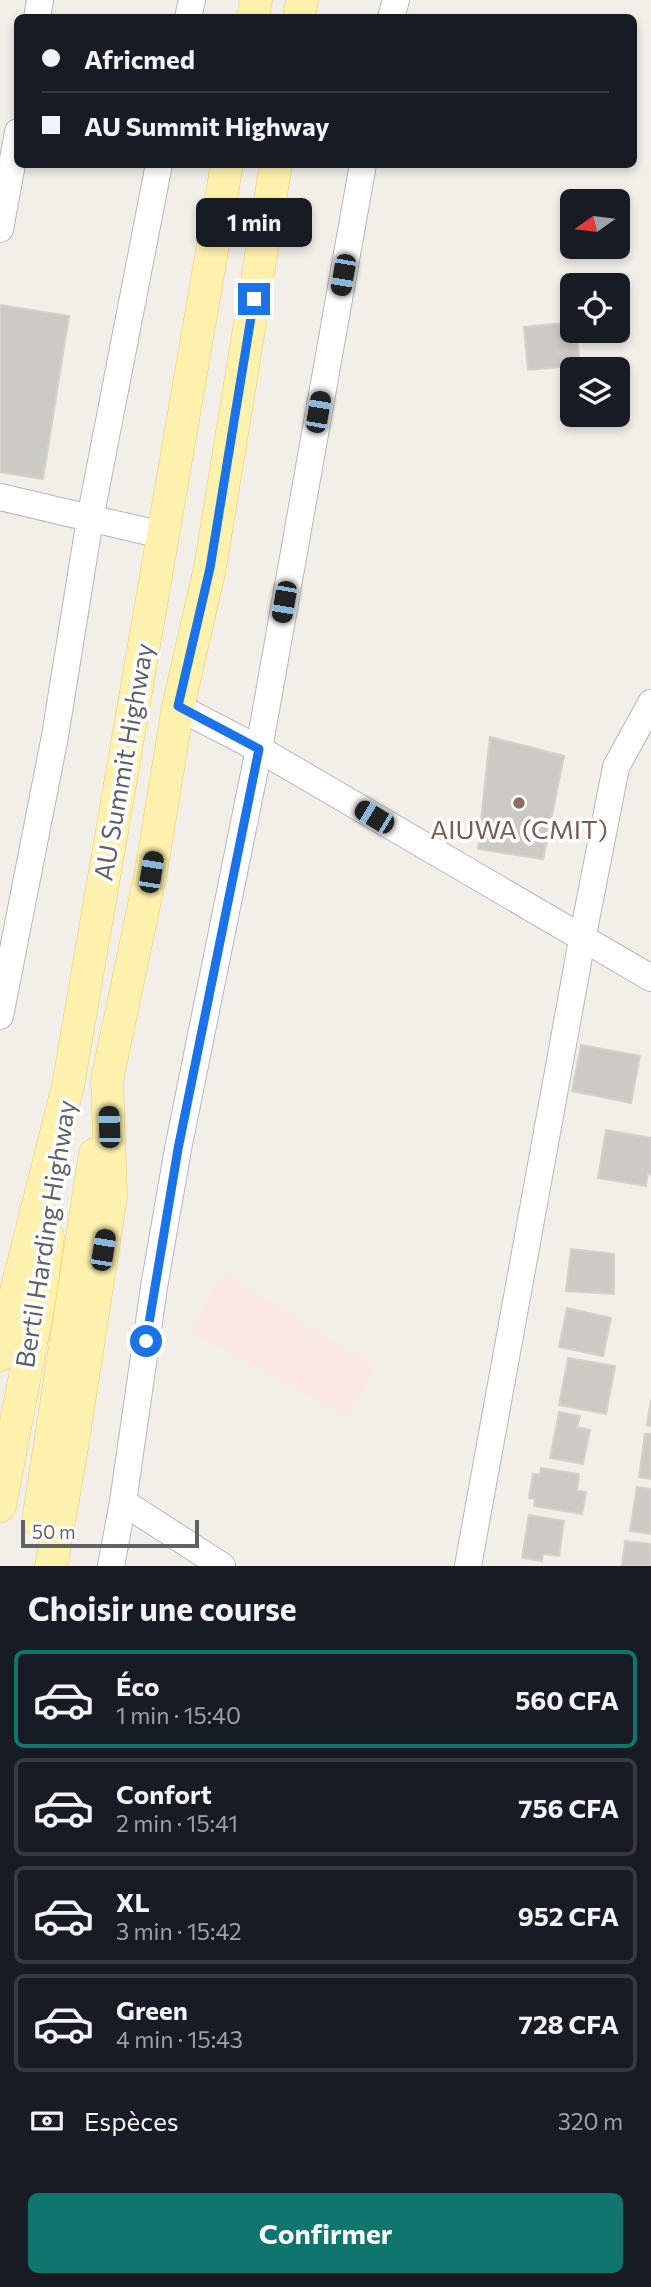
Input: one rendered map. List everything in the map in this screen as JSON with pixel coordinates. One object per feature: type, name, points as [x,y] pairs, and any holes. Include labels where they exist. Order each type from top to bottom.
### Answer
[{"type":"main road","name":"AU Summit Highway","points":[[0,1355],[68,1086],[225,168]]},
{"type":"main road","name":"AU Summit Highway","points":[[51,1566],[111,1197],[107,1080],[151,872],[178,706],[210,568],[275,168]]},
{"type":"main road","name":"Bertil Harding Highway","points":[[30,1566],[107,1080]]},
{"type":"main road","name":"Bertil Harding Highway","points":[[0,1506],[40,1297],[68,1086]]},
{"type":"street","points":[[0,229],[3,197],[14,149]]},
{"type":"street","points":[[0,1016],[55,736],[90,519],[158,168]]},
{"type":"street","points":[[111,1566],[174,1174],[259,749],[362,168]]},
{"type":"street","points":[[0,496],[162,534]]},
{"type":"street","points":[[468,1566],[616,767],[651,703]]},
{"type":"street","points":[[178,706],[259,749],[651,978]]},
{"type":"street","points":[[123,1502],[222,1566]]},
{"type":"shaded area","points":[[223,1273],[375,1367],[348,1417],[190,1331]]},
{"type":"building","points":[[0,305],[69,316],[43,479],[0,472]]},
{"type":"building","points":[[560,323],[560,343],[577,343],[579,357],[560,357],[560,367],[528,370],[524,327]]},
{"type":"building","name":"AIUWA (CMIT)","points":[[490,737],[564,756],[543,859],[478,849]]},
{"type":"building","points":[[581,1045],[640,1056],[631,1103],[572,1091]]},
{"type":"building","points":[[606,1130],[651,1138],[651,1174],[648,1173],[646,1186],[598,1178]]},
{"type":"building","points":[[571,1249],[614,1254],[614,1294],[566,1291]]},
{"type":"building","points":[[567,1308],[611,1318],[603,1356],[559,1347]]},
{"type":"building","points":[[568,1358],[615,1366],[606,1414],[559,1405]]},
{"type":"building","points":[[651,1400],[651,1426],[647,1425]]},
{"type":"building","points":[[559,1412],[580,1416],[577,1427],[590,1430],[583,1464],[550,1458]]},
{"type":"building","points":[[645,1434],[651,1434],[651,1479],[639,1477]]},
{"type":"building","points":[[541,1468],[579,1474],[577,1491],[586,1492],[582,1514],[534,1506],[535,1499],[529,1498],[533,1474],[540,1475]]},
{"type":"building","points":[[637,1487],[651,1489],[651,1534],[630,1531]]},
{"type":"building","points":[[529,1515],[564,1521],[559,1556],[543,1554],[542,1561],[522,1558]]},
{"type":"building","points":[[625,1541],[651,1544],[651,1566],[622,1566]]},
{"type":"place","name":"AIUWA (CMIT)","points":[[519,803]]},
{"type":"route","points":[[146,1341],[178,1149],[259,749],[178,706],[210,568],[254,299]]}]
